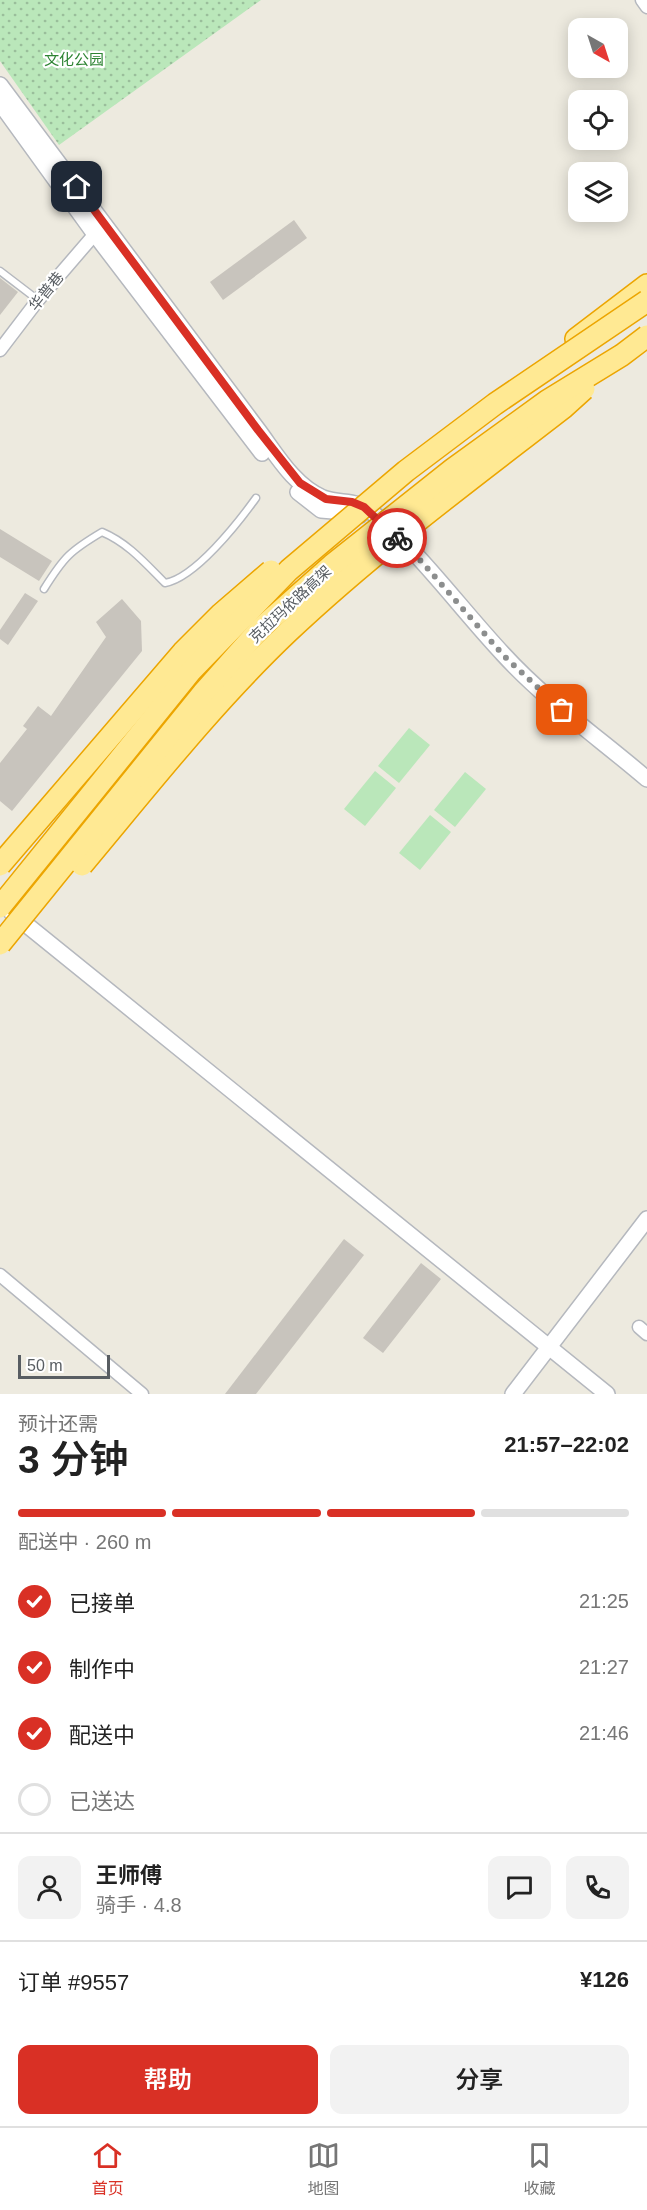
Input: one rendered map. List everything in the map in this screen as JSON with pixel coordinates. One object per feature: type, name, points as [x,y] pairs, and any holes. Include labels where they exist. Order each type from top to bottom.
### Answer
[{"type":"highway","points":[[495,404],[647,285]]},
{"type":"highway","name":"克拉玛依路高架","points":[[0,905],[191,671],[289,570],[406,471],[495,404],[647,301]]},
{"type":"highway","name":"克拉玛依路高架","points":[[0,944],[203,693],[260,628],[332,565],[453,469],[547,400],[622,355],[647,336]]},
{"type":"highway","points":[[30,928],[201,723],[287,633],[351,573],[563,408],[622,355]]},
{"type":"highway","points":[[0,865],[135,706],[183,652],[221,614],[299,546],[406,471]]},
{"type":"street","points":[[642,0],[647,7]]},
{"type":"street","points":[[0,84],[99,228],[286,483],[321,510],[357,513],[378,524],[422,562],[504,656],[562,710],[647,779]]},
{"type":"street","points":[[0,104],[99,228]]},
{"type":"street","name":"华普巷","points":[[0,350],[38,300],[99,228]]},
{"type":"street","points":[[378,524],[499,663],[559,718],[647,791]]},
{"type":"street","points":[[0,905],[607,1394]]},
{"type":"street","points":[[513,1394],[647,1219]]},
{"type":"street","points":[[0,1275],[142,1394]]},
{"type":"lane","points":[[0,271],[38,300]]},
{"type":"lane","points":[[44,589],[71,551],[102,532],[129,547],[165,583],[173,582],[190,573],[236,524],[256,498]]},
{"type":"green space","name":"文化公园","points":[[0,0],[261,0],[59,145],[0,61]]},
{"type":"green space","points":[[409,728],[430,745],[399,783],[378,766]]},
{"type":"green space","points":[[375,771],[396,788],[365,826],[344,809]]},
{"type":"green space","points":[[465,772],[486,789],[455,827],[434,810]]},
{"type":"green space","points":[[430,815],[451,832],[420,870],[399,853]]},
{"type":"building","points":[[294,220],[307,238],[223,300],[210,282]]},
{"type":"building","points":[[0,278],[18,292],[0,315]]},
{"type":"building","points":[[0,529],[52,561],[39,581],[0,557]]},
{"type":"building","points":[[25,593],[38,601],[8,645],[0,639],[0,630]]},
{"type":"building","points":[[122,599],[141,621],[142,651],[12,811],[0,801],[0,763],[27,729],[23,726],[38,706],[51,716],[106,637],[96,622]]},
{"type":"building","points":[[344,1239],[364,1255],[256,1394],[225,1394]]},
{"type":"building","points":[[421,1263],[441,1279],[383,1353],[363,1338]]},
{"type":"way so far","points":[[397,538],[422,562],[504,656],[562,710]]},
{"type":"route","points":[[77,187],[300,483],[326,499],[352,502],[364,507],[397,538]]}]
